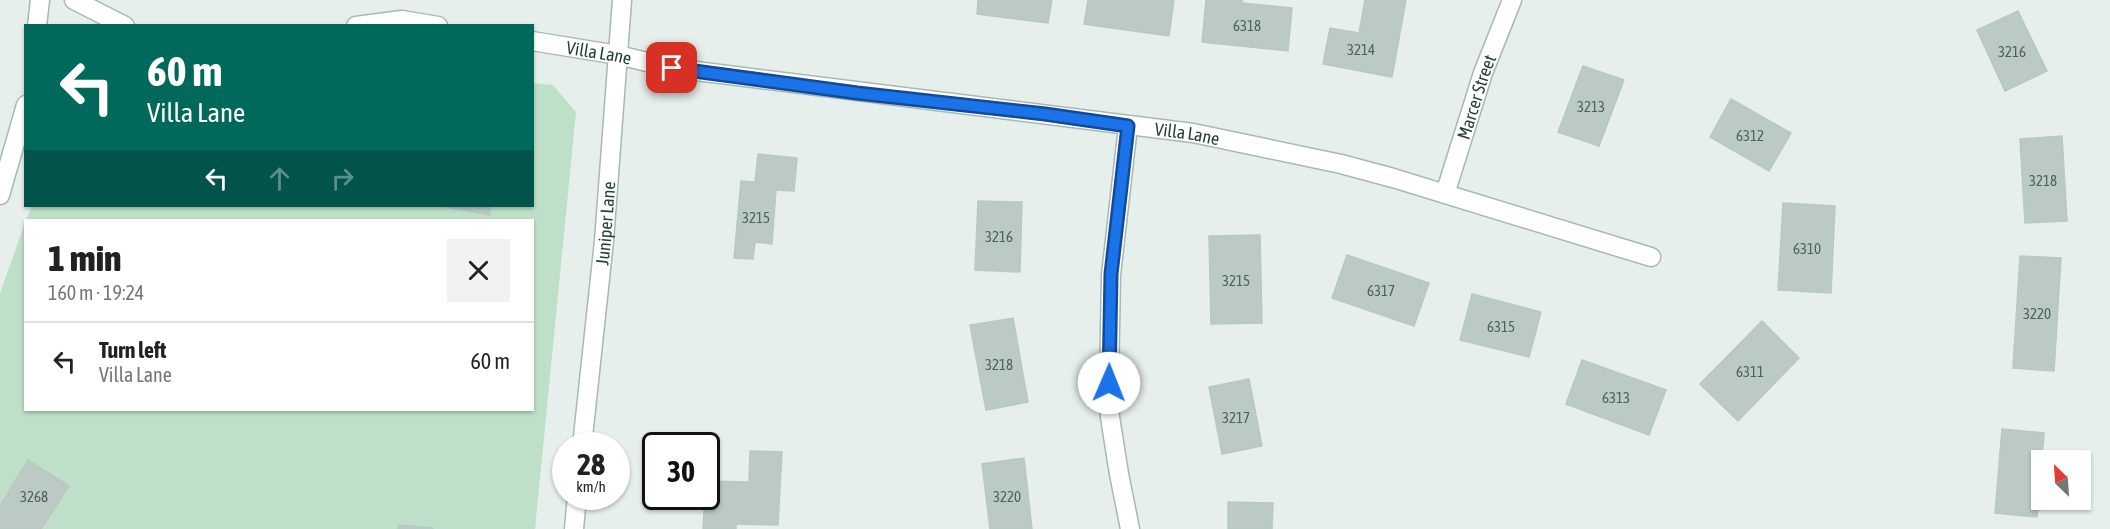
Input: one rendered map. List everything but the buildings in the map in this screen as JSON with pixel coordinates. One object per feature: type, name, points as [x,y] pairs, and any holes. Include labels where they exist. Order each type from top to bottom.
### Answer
[{"type":"street","points":[[37,24],[40,0]]},
{"type":"street","points":[[74,0],[121,24]]},
{"type":"street","name":"Juniper Lane","points":[[584,432],[604,241],[622,0]]},
{"type":"street","name":"Marcer Street","points":[[1445,194],[1483,73],[1512,0]]},
{"type":"street","points":[[371,24],[402,20],[426,24]]},
{"type":"street","name":"Villa Lane","points":[[534,41],[618,55],[672,68],[857,93],[1193,133],[1341,164],[1651,257]]},
{"type":"street","points":[[0,195],[24,112]]},
{"type":"street","points":[[1128,126],[1111,274],[1109,383],[1110,417],[1130,529]]},
{"type":"street","points":[[574,529],[576,510]]},
{"type":"green space","points":[[534,83],[553,85],[576,112],[535,529],[0,529],[0,293],[24,226],[24,411],[534,411],[534,219],[26,219],[32,207],[534,207]]},
{"type":"route","points":[[672,68],[1128,126],[1111,274],[1109,383]]}]
